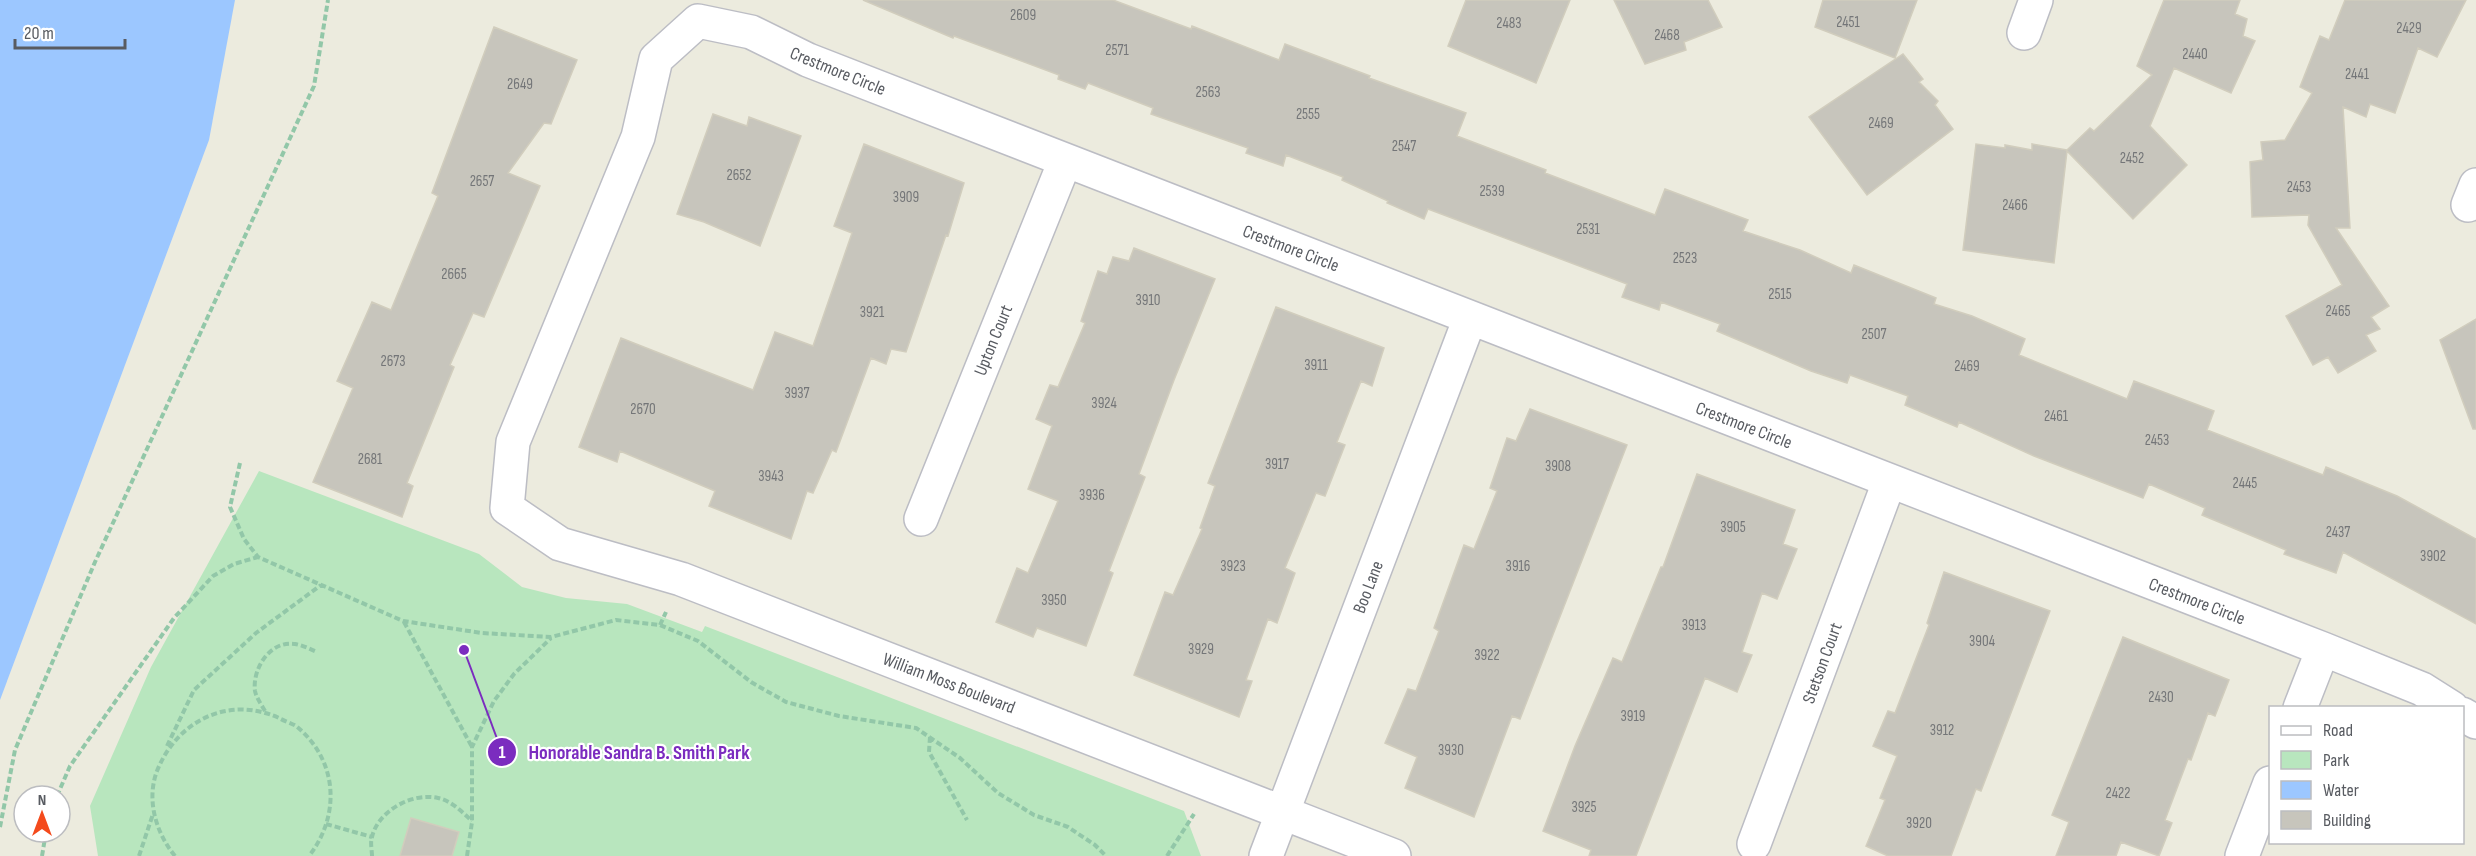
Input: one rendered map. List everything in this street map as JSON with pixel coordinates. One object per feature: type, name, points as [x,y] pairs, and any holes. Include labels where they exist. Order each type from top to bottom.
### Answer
[{"type":"street","points":[[2024,33],[2036,0]]},
{"type":"street","name":"Crestmore Circle","points":[[507,508],[513,442],[638,137],[656,58],[698,21],[751,32],[808,60],[1065,161],[2322,649],[2422,689],[2449,706]]},
{"type":"street","name":"Upton Court","points":[[921,519],[1065,161]]},
{"type":"street","name":"Boo Lane","points":[[1266,856],[1470,318]]},
{"type":"street","name":"Stetson Court","points":[[1754,844],[1889,482]]},
{"type":"street","name":"William Moss Boulevard","points":[[507,508],[560,544],[681,579],[1394,856]]},
{"type":"street","points":[[2301,706],[2322,649]]},
{"type":"street","points":[[2242,856],[2269,788]]},
{"type":"path","points":[[0,827],[15,750],[95,562],[314,86],[328,0]]},
{"type":"path","points":[[240,463],[230,507],[244,539],[258,557],[403,621],[482,633],[552,637],[616,620],[660,625],[698,641],[751,682],[786,702],[839,716],[916,728],[960,758],[998,793],[1034,815],[1068,827],[1095,845],[1106,856]]},
{"type":"path","points":[[62,784],[70,766],[174,618],[213,576],[234,564],[258,557]]},
{"type":"path","points":[[139,856],[153,812],[153,781],[194,690],[256,633],[321,585]]},
{"type":"path","points":[[403,621],[472,747]]},
{"type":"path","points":[[467,856],[472,822],[472,747],[494,701],[514,674],[552,637]]},
{"type":"path","points":[[266,712],[255,691],[258,667],[268,652],[281,645],[294,644],[317,652]]},
{"type":"path","points":[[165,752],[183,730],[208,715],[237,709],[266,712],[295,725],[317,749],[330,777],[331,809],[321,840],[309,856]]},
{"type":"path","points":[[930,736],[929,752],[966,820]]},
{"type":"path","points":[[1167,856],[1213,786]]},
{"type":"path","points":[[372,856],[372,837],[381,820],[396,806],[416,798],[438,798],[457,807],[472,822]]},
{"type":"path","points":[[153,812],[164,842],[175,856]]},
{"type":"path","points":[[326,824],[372,837]]},
{"type":"green space","points":[[259,471],[479,554],[522,587],[566,598],[627,604],[702,632],[705,626],[1184,811],[1201,856],[98,856],[90,806],[151,667]]},
{"type":"water","points":[[0,0],[235,0],[209,140],[0,700]]},
{"type":"building","points":[[863,0],[1113,0],[1191,29],[1192,26],[1279,60],[1285,44],[1370,76],[1369,78],[1466,113],[1457,136],[1655,215],[1665,189],[1748,220],[1743,231],[1800,250],[1851,273],[1854,265],[1936,298],[1934,304],[1972,316],[2025,339],[2019,355],[2127,399],[2134,381],[2214,411],[2207,430],[2323,475],[2326,467],[2397,496],[2476,539],[2476,624],[2343,552],[2336,573],[2284,554],[2286,550],[2202,515],[2205,508],[2149,484],[2143,498],[2034,456],[1959,422],[1957,427],[1905,405],[1908,396],[1850,375],[1847,383],[1811,371],[1717,331],[1720,324],[1661,302],[1659,310],[1622,297],[1627,284],[1428,209],[1424,219],[1342,180],[1343,177],[1286,155],[1283,166],[1246,153],[1248,148],[1151,114],[1153,108],[1088,83],[1085,89],[1058,79],[1059,75],[954,36],[953,38]]},
{"type":"building","points":[[1466,0],[1570,0],[1536,83],[1448,46]]},
{"type":"building","points":[[1614,0],[1708,0],[1722,27],[1684,42],[1686,50],[1645,64]]},
{"type":"building","points":[[1823,0],[1917,0],[1895,58],[1815,27]]},
{"type":"building","points":[[2164,0],[2240,0],[2235,14],[2247,19],[2243,36],[2255,41],[2231,93],[2174,68],[2150,126],[2187,165],[2133,219],[2067,151],[2054,263],[1963,250],[1976,144],[2005,148],[2005,145],[2032,150],[2032,144],[2067,150],[2090,128],[2094,131],[2152,75],[2137,66]]},
{"type":"building","points":[[2345,0],[2466,0],[2437,57],[2418,48],[2395,113],[2370,104],[2366,117],[2343,107],[2350,228],[2336,228],[2389,306],[2371,317],[2380,329],[2366,335],[2376,351],[2338,373],[2328,357],[2313,365],[2286,316],[2342,285],[2308,225],[2309,215],[2252,217],[2250,162],[2263,160],[2261,142],[2285,140],[2312,93],[2300,87],[2320,36],[2329,40]]},
{"type":"building","points":[[494,27],[577,60],[551,124],[544,123],[508,173],[540,186],[484,317],[473,313],[450,365],[454,367],[407,483],[413,486],[402,517],[313,482],[353,388],[337,381],[372,302],[391,310],[438,196],[432,193]]},
{"type":"building","points":[[1903,54],[1923,79],[1919,82],[1938,101],[1935,105],[1953,129],[1867,195],[1809,117]]},
{"type":"building","points":[[713,114],[747,126],[749,117],[801,136],[760,246],[704,222],[677,214]]},
{"type":"building","points":[[864,144],[964,183],[948,236],[946,235],[906,352],[891,349],[886,364],[871,358],[836,452],[832,450],[813,493],[807,491],[791,539],[709,506],[715,491],[620,451],[617,462],[579,447],[621,338],[753,390],[775,332],[813,346],[852,233],[834,226]]},
{"type":"building","points":[[1134,248],[1215,279],[1139,474],[1145,477],[1109,571],[1113,573],[1086,646],[1037,628],[1033,637],[996,622],[1017,568],[1028,573],[1058,501],[1028,489],[1052,426],[1036,419],[1050,385],[1058,387],[1085,323],[1081,321],[1098,271],[1107,274],[1113,257],[1129,261]]},
{"type":"building","points":[[1276,307],[1384,348],[1372,386],[1361,381],[1337,442],[1345,445],[1325,496],[1316,493],[1285,568],[1295,573],[1277,623],[1268,619],[1246,680],[1252,681],[1239,717],[1134,675],[1165,592],[1173,595],[1202,529],[1200,528],[1215,486],[1208,483]]},
{"type":"building","points":[[2476,319],[2476,429],[2473,429],[2440,340]]},
{"type":"building","points":[[1530,409],[1627,445],[1520,719],[1512,716],[1474,817],[1405,788],[1417,757],[1385,743],[1408,689],[1416,691],[1439,631],[1434,628],[1464,545],[1474,549],[1497,491],[1490,488],[1507,438],[1516,441]]},
{"type":"building","points":[[1697,474],[1795,510],[1783,544],[1797,549],[1777,599],[1762,593],[1742,652],[1752,655],[1737,692],[1705,678],[1636,856],[1589,856],[1591,850],[1543,831],[1575,746],[1613,658],[1622,662],[1661,567],[1663,567]]},
{"type":"building","points":[[1944,572],[2050,611],[1981,791],[1976,789],[1951,856],[1888,856],[1866,846],[1885,800],[1880,798],[1897,756],[1873,746],[1888,711],[1895,713],[1929,625],[1927,623]]},
{"type":"building","points":[[2123,637],[2229,680],[2215,716],[2208,713],[2191,760],[2188,759],[2165,820],[2172,823],[2159,856],[2121,842],[2116,856],[2056,856],[2069,822],[2052,815]]},
{"type":"building","points":[[411,818],[459,832],[452,856],[400,856]]},
{"type":"place","name":"Honorable Sandra B. Smith Park","points":[[464,650]]}]
